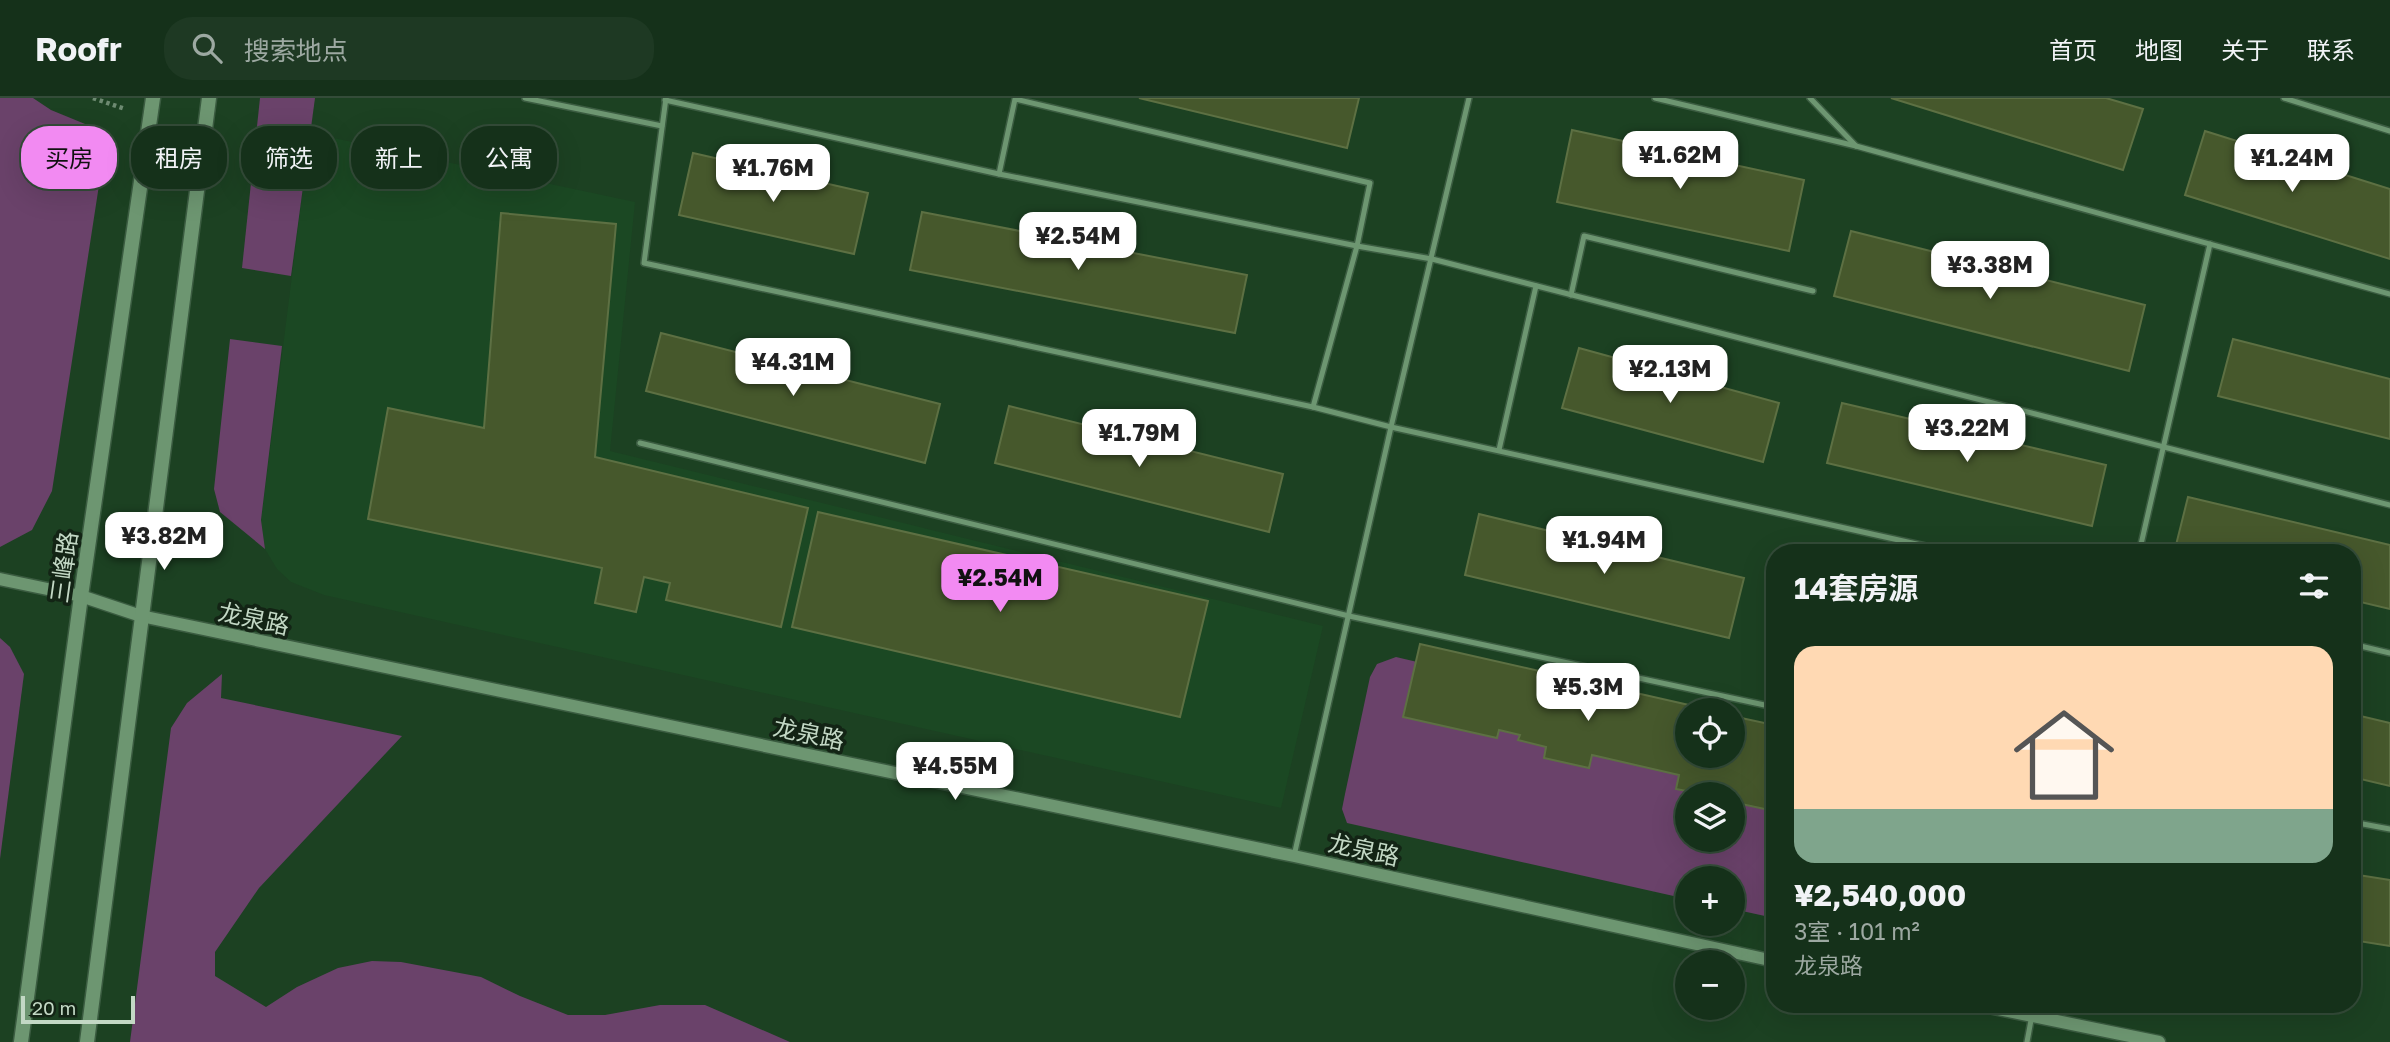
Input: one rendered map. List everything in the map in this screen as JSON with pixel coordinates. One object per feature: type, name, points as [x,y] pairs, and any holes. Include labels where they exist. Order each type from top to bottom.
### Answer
[{"type":"main road","name":"三峰路","points":[[22,1042],[81,597],[153,98]]},
{"type":"main road","points":[[87,1042],[209,98]]},
{"type":"street","name":"龙泉路","points":[[0,579],[81,597],[141,616],[1294,856],[1766,959]]},
{"type":"street","points":[[2040,1013],[2159,1042]]},
{"type":"lane","points":[[525,98],[662,126]]},
{"type":"lane","points":[[1294,856],[1469,98]]},
{"type":"lane","points":[[1656,98],[1856,146],[2390,294]]},
{"type":"lane","points":[[1810,98],[1856,146]]},
{"type":"lane","points":[[2284,98],[2390,131]]},
{"type":"lane","points":[[1917,544],[1391,427],[1313,407],[645,263],[666,99],[999,174],[1432,259],[2390,505]]},
{"type":"lane","points":[[999,174],[1015,99],[1370,183],[1357,246],[1313,407]]},
{"type":"lane","points":[[1571,295],[1584,236],[1813,291]]},
{"type":"lane","points":[[2141,544],[2210,244]]},
{"type":"lane","points":[[1499,450],[1536,286]]},
{"type":"lane","points":[[640,443],[1349,616],[1766,705]]},
{"type":"lane","points":[[2361,646],[2390,653]]},
{"type":"lane","points":[[2361,824],[2390,829]]},
{"type":"lane","points":[[2027,1042],[2032,1013]]},
{"type":"shaded area","points":[[0,98],[33,98],[51,110],[90,126],[21,126],[21,189],[98,189],[52,491],[32,530],[0,547]]},
{"type":"shaded area","points":[[260,98],[315,98],[311,126],[257,126]]},
{"type":"shaded area","points":[[337,139],[351,142],[351,189],[447,189],[447,162],[461,165],[461,189],[557,189],[557,185],[635,202],[610,451],[1323,626],[1281,808],[324,595],[291,582],[277,569],[265,549],[261,521],[303,189],[337,189]]},
{"type":"shaded area","points":[[250,189],[303,189],[291,276],[242,268]]},
{"type":"shaded area","points":[[230,339],[282,346],[261,520],[265,549],[220,512],[214,489]]},
{"type":"shaded area","points":[[0,638],[10,647],[24,674],[0,859]]},
{"type":"shaded area","points":[[1396,657],[1675,722],[1675,768],[1745,768],[1745,739],[1766,744],[1766,916],[1745,912],[1745,866],[1675,866],[1675,896],[1347,823],[1342,809],[1370,677],[1377,664]]},
{"type":"shaded area","points":[[222,674],[221,698],[402,736],[259,888],[215,952],[215,976],[266,1007],[297,987],[338,968],[372,961],[401,962],[481,977],[568,1015],[605,1015],[660,1005],[705,1005],[790,1042],[130,1042],[171,728],[187,703]]},
{"type":"building","points":[[1139,98],[1359,98],[1347,148]]},
{"type":"building","points":[[1891,98],[2106,98],[2143,109],[2123,170]]},
{"type":"building","points":[[1572,130],[1804,180],[1789,251],[1557,202]]},
{"type":"building","points":[[2205,131],[2390,189],[2390,259],[2185,195]]},
{"type":"building","points":[[693,153],[868,193],[854,254],[679,215]]},
{"type":"building","points":[[922,212],[1247,275],[1235,333],[910,270]]},
{"type":"building","points":[[501,213],[616,224],[595,457],[808,508],[781,627],[666,600],[670,583],[644,577],[636,612],[595,603],[602,568],[368,519],[388,408],[484,428]]},
{"type":"building","points":[[1851,231],[2145,305],[2129,371],[1834,296]]},
{"type":"building","points":[[661,333],[940,404],[925,463],[646,391]]},
{"type":"building","points":[[2233,339],[2390,379],[2390,439],[2218,396]]},
{"type":"building","points":[[1579,348],[1779,403],[1763,462],[1562,408]]},
{"type":"building","points":[[1842,403],[2106,465],[2092,526],[1827,463]]},
{"type":"building","points":[[1009,406],[1283,474],[1269,532],[995,463]]},
{"type":"building","points":[[2188,497],[2390,545],[2390,609],[2361,602],[2361,544],[2176,544]]},
{"type":"building","points":[[818,512],[1208,601],[1180,717],[792,627]]},
{"type":"building","points":[[1479,514],[1744,578],[1729,638],[1465,575]]},
{"type":"building","points":[[1420,644],[1675,702],[1675,768],[1745,768],[1745,719],[1766,723],[1766,809],[1745,805],[1745,782],[1678,782],[1679,775],[1592,755],[1589,768],[1544,758],[1546,747],[1518,740],[1520,735],[1499,730],[1497,738],[1403,717]]},
{"type":"building","points":[[2361,716],[2390,723],[2390,786],[2361,779]]},
{"type":"building","points":[[2361,875],[2390,880],[2390,946],[2361,941]]}]
